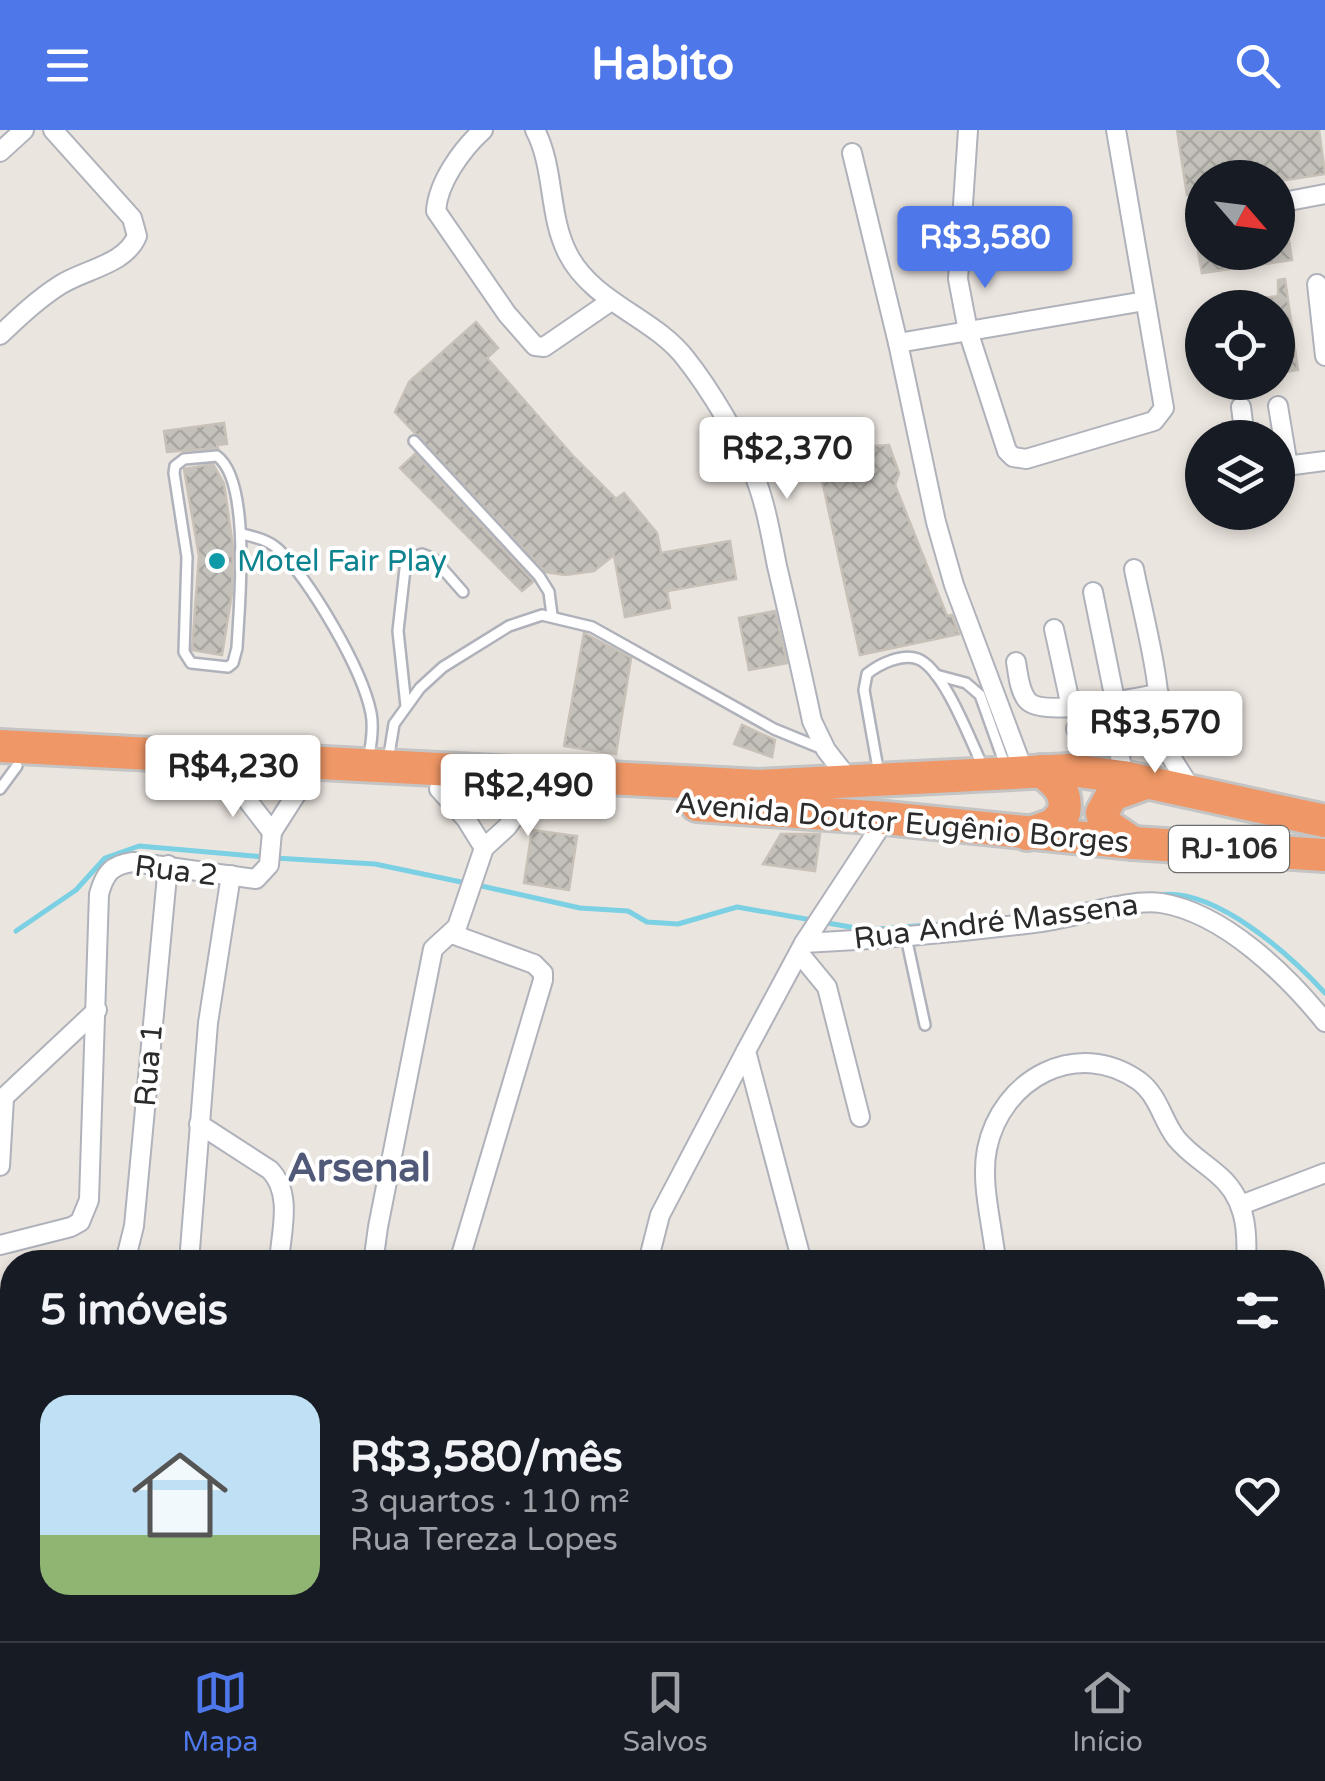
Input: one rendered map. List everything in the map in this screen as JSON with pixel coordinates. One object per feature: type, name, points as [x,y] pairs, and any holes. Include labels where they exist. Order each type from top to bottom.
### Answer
[{"type":"highway","name":"Avenida Doutor Eugênio Borges","points":[[4,766],[377,766],[759,786],[1070,770],[1325,821]]},
{"type":"highway","name":"Avenida Doutor Eugênio Borges","points":[[4,766],[439,788],[886,818],[1027,834],[1323,856]]},
{"type":"highway","points":[[1015,772],[1057,783],[1063,792],[1065,807],[1053,825],[1027,834]]},
{"type":"highway","points":[[1133,843],[1104,824],[1102,813],[1112,794],[1135,780]]},
{"type":"street","points":[[0,152],[24,130]]},
{"type":"street","points":[[0,335],[64,282],[127,253],[137,236],[132,218],[52,130]]},
{"type":"street","points":[[483,130],[461,154],[437,200],[436,211],[507,314],[534,346],[544,348],[611,301]]},
{"type":"street","points":[[535,130],[542,144],[558,230],[568,255],[611,301],[660,332],[688,360],[742,448],[763,504],[812,721],[826,750],[866,781]]},
{"type":"street","points":[[968,130],[958,279],[968,331],[1006,451],[1026,459],[1154,421],[1164,402],[1116,130]]},
{"type":"street","points":[[852,153],[940,538],[1015,772]]},
{"type":"street","points":[[1295,200],[1325,194]]},
{"type":"street","points":[[1317,284],[1325,356]]},
{"type":"street","points":[[898,344],[1145,301]]},
{"type":"street","points":[[1278,406],[1279,420]]},
{"type":"street","points":[[1241,407],[1243,420]]},
{"type":"street","points":[[1295,465],[1325,461]]},
{"type":"street","points":[[1134,569],[1158,694],[1161,720],[1156,734]]},
{"type":"street","points":[[1093,592],[1116,728],[1135,780]]},
{"type":"street","points":[[1054,629],[1071,707]]},
{"type":"street","points":[[1016,662],[1028,701],[1039,707],[1071,707],[1158,694]]},
{"type":"street","points":[[1076,729],[1116,728],[1156,734],[1194,793]]},
{"type":"street","points":[[231,779],[270,849]]},
{"type":"street","points":[[230,875],[256,879],[304,782]]},
{"type":"street","points":[[439,788],[484,848]]},
{"type":"street","points":[[375,1250],[433,949],[452,934],[475,883],[484,848],[507,827],[532,794]]},
{"type":"street","points":[[651,1250],[660,1215],[746,1051],[806,941],[886,818]]},
{"type":"street","name":"Rua 2","points":[[0,1245],[70,1228],[80,1222],[91,1188],[99,894],[106,875],[118,864],[168,865],[230,875],[208,1023],[199,1124]]},
{"type":"street","name":"Rua 1","points":[[128,1250],[134,1226],[168,865]]},
{"type":"street","name":"Rua André Massena","points":[[806,941],[1043,922],[1158,902],[1190,911],[1252,949],[1282,974],[1325,1022]]},
{"type":"street","points":[[452,934],[534,964],[543,973],[463,1250]]},
{"type":"street","points":[[806,941],[827,987],[860,1117]]},
{"type":"street","name":"Rua 1","points":[[0,1166],[2,1100],[97,1010]]},
{"type":"street","points":[[746,1051],[799,1250]]},
{"type":"street","points":[[995,1250],[986,1173],[995,1121],[1024,1084],[1066,1064],[1083,1063],[1102,1066],[1142,1083],[1158,1102],[1174,1135],[1196,1159],[1230,1185],[1241,1205],[1248,1233],[1247,1250]]},
{"type":"street","points":[[199,1124],[279,1180],[284,1191],[280,1250]]},
{"type":"street","name":"Rua 1","points":[[190,1250],[199,1124]]},
{"type":"street","points":[[1241,1205],[1325,1173]]},
{"type":"lane","points":[[414,441],[539,576],[550,592],[552,615]]},
{"type":"lane","points":[[217,456],[222,460],[229,470],[242,534],[236,656],[228,667],[191,663],[183,646],[187,557],[174,473],[179,462],[217,456]]},
{"type":"lane","points":[[242,534],[264,539],[277,548],[343,644],[372,716],[377,766]]},
{"type":"lane","points":[[406,706],[398,631],[406,560],[422,554],[434,559],[463,592]]},
{"type":"lane","points":[[377,766],[406,706],[444,667],[509,626],[527,618],[552,615],[592,627],[774,728],[826,750]]},
{"type":"lane","points":[[866,781],[866,674],[887,662],[912,658],[923,661],[936,675],[1015,772]]},
{"type":"lane","points":[[936,675],[966,683],[980,695],[1015,772]]},
{"type":"lane","points":[[905,934],[925,1025]]},
{"type":"building","points":[[1177,130],[1319,130],[1325,174],[1295,179],[1295,160],[1185,160],[1185,182]]},
{"type":"building","points":[[1285,279],[1287,290],[1278,290],[1278,280]]},
{"type":"building","points":[[476,322],[498,348],[487,358],[616,499],[624,493],[657,533],[661,553],[730,541],[736,579],[667,591],[670,608],[625,617],[614,555],[594,571],[565,575],[546,572],[395,412],[409,382]]},
{"type":"building","points":[[224,423],[227,444],[167,452],[164,431]]},
{"type":"building","points":[[870,428],[873,446],[889,445],[899,473],[895,485],[947,616],[952,615],[959,634],[860,655],[813,439]]},
{"type":"building","points":[[415,454],[533,582],[522,591],[400,468]]},
{"type":"building","name":"Motel Fair Play","points":[[213,464],[224,484],[233,547],[232,593],[222,655],[192,650],[199,556],[184,469]]},
{"type":"building","points":[[775,611],[787,663],[749,670],[739,618]]},
{"type":"building","points":[[584,633],[631,658],[616,754],[564,746]]},
{"type":"building","points":[[742,725],[775,740],[772,757],[734,744]]},
{"type":"building","points":[[532,830],[577,836],[569,890],[524,883]]},
{"type":"building","points":[[781,834],[820,834],[815,871],[763,864]]},
{"type":"waterway","points":[[16,931],[76,890],[105,858],[139,846],[264,857]]},
{"type":"waterway","points":[[275,858],[375,864],[466,883]]},
{"type":"waterway","points":[[477,885],[580,908],[628,911],[647,922],[678,924],[737,907],[812,920]]},
{"type":"waterway","points":[[1159,895],[1181,895],[1227,912],[1292,960],[1325,993]]},
{"type":"waterway","points":[[822,922],[867,930],[990,920]]},
{"type":"place","name":"Motel Fair Play","points":[[217,561]]},
{"type":"district","name":"Arsenal","points":[[359,1168]]}]
